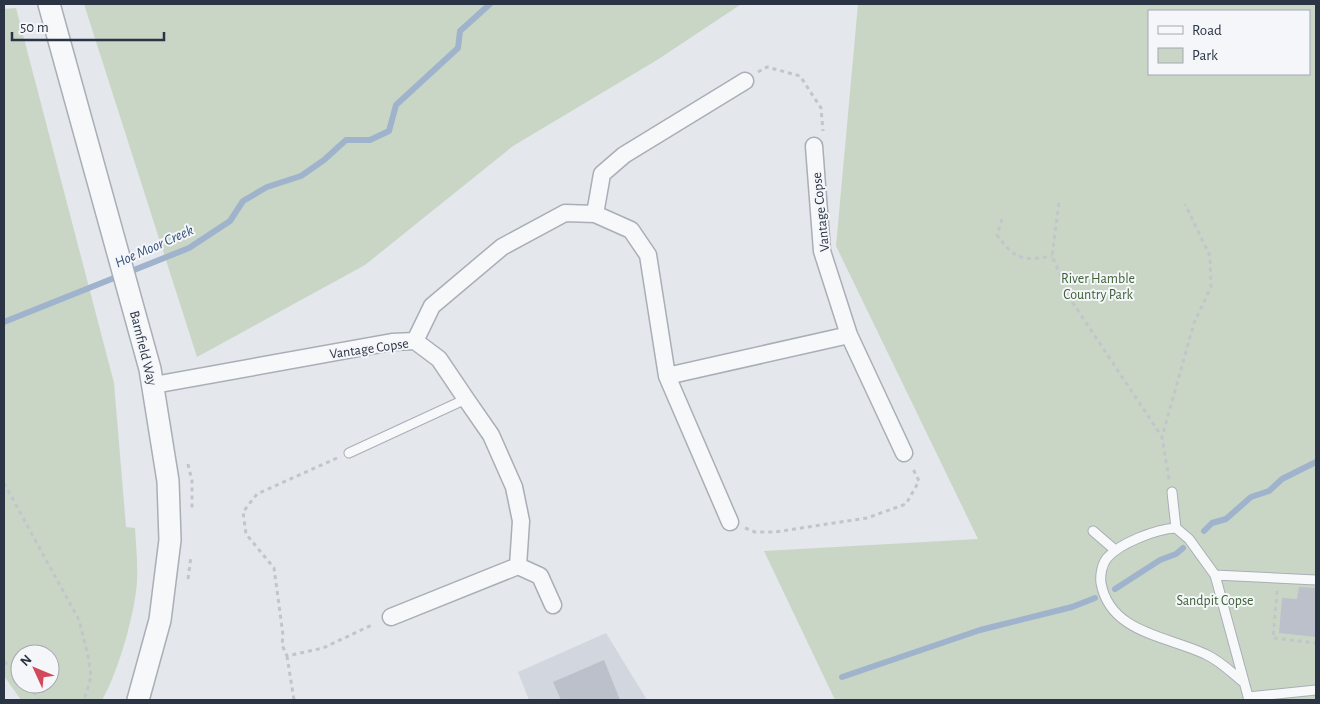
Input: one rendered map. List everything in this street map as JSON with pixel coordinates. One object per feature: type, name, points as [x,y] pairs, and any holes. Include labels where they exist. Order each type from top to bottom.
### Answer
[{"type":"street","name":"Barnfield Way","points":[[48,4],[152,377],[168,481],[170,540],[160,620],[138,700]]},
{"type":"street","points":[[595,214],[602,174],[624,155],[745,81]]},
{"type":"street","name":"Vantage Copse","points":[[814,146],[822,251],[850,335],[904,453]]},
{"type":"street","name":"Vantage Copse","points":[[152,377],[392,342],[415,341],[432,306],[502,247],[565,213],[595,214],[631,230],[648,255],[667,376],[730,522]]},
{"type":"street","points":[[667,376],[850,335]]},
{"type":"street","points":[[415,341],[439,359],[491,435],[514,486],[521,521],[518,566]]},
{"type":"street","points":[[391,617],[518,566],[540,576],[554,604]]},
{"type":"lane","points":[[349,453],[466,399]]},
{"type":"lane","points":[[1172,492],[1176,528]]},
{"type":"lane","points":[[1242,681],[1220,662],[1206,654],[1129,626],[1114,611],[1103,594],[1100,576],[1105,560],[1115,550],[1161,529],[1176,528],[1188,538],[1215,575],[1248,699],[1316,690]]},
{"type":"lane","points":[[1093,531],[1115,550]]},
{"type":"lane","points":[[1215,575],[1316,580]]},
{"type":"path","points":[[745,81],[767,67],[800,76],[821,108],[825,128],[814,146]]},
{"type":"path","points":[[1059,203],[1052,256],[1073,303],[1162,437],[1172,492]]},
{"type":"path","points":[[1162,437],[1194,323],[1212,288],[1210,256],[1185,204]]},
{"type":"path","points":[[1002,219],[997,236],[1008,251],[1025,260],[1052,256]]},
{"type":"path","points":[[294,700],[287,656],[282,645],[283,635],[274,568],[246,534],[243,512],[257,494],[290,480],[319,464],[349,453]]},
{"type":"path","points":[[730,522],[755,532],[775,532],[867,518],[906,504],[919,481],[904,453]]},
{"type":"path","points":[[4,484],[79,620],[91,677],[84,700]]},
{"type":"path","points":[[1279,578],[1273,638],[1316,643]]},
{"type":"path","points":[[287,656],[323,648],[356,631],[391,617]]},
{"type":"shaded area","points":[[606,633],[647,700],[529,700],[518,672]]},
{"type":"green space","points":[[84,4],[749,4],[740,5],[657,60],[513,146],[365,265],[197,357]]},
{"type":"green space","name":"River Hamble Country Park","points":[[858,4],[1316,4],[1316,700],[835,700],[764,551],[978,539],[836,246]]},
{"type":"green space","points":[[16,8],[114,383],[126,527],[135,528],[137,575],[136,595],[125,642],[114,675],[102,700],[21,700],[17,694],[60,694],[60,644],[10,644],[10,684],[4,676],[4,9]]},
{"type":"building","points":[[1299,587],[1316,588],[1316,637],[1279,633],[1282,598],[1297,599]]},
{"type":"building","points":[[604,660],[620,700],[561,700],[553,682]]},
{"type":"waterway","name":"Hoe Moor Creek","points":[[4,322],[189,248],[230,221],[243,201],[267,187],[301,176],[324,160],[346,140],[370,140],[389,131],[396,105],[458,48],[460,31],[490,4]]},
{"type":"waterway","points":[[1204,531],[1212,523],[1226,519],[1251,497],[1269,491],[1282,479],[1316,462]]},
{"type":"waterway","points":[[1115,589],[1160,560],[1176,554],[1183,548]]},
{"type":"waterway","points":[[842,677],[980,630],[1072,607],[1095,598]]},
{"type":"park label","name":"Sandpit Copse","points":[[1215,600]]}]
